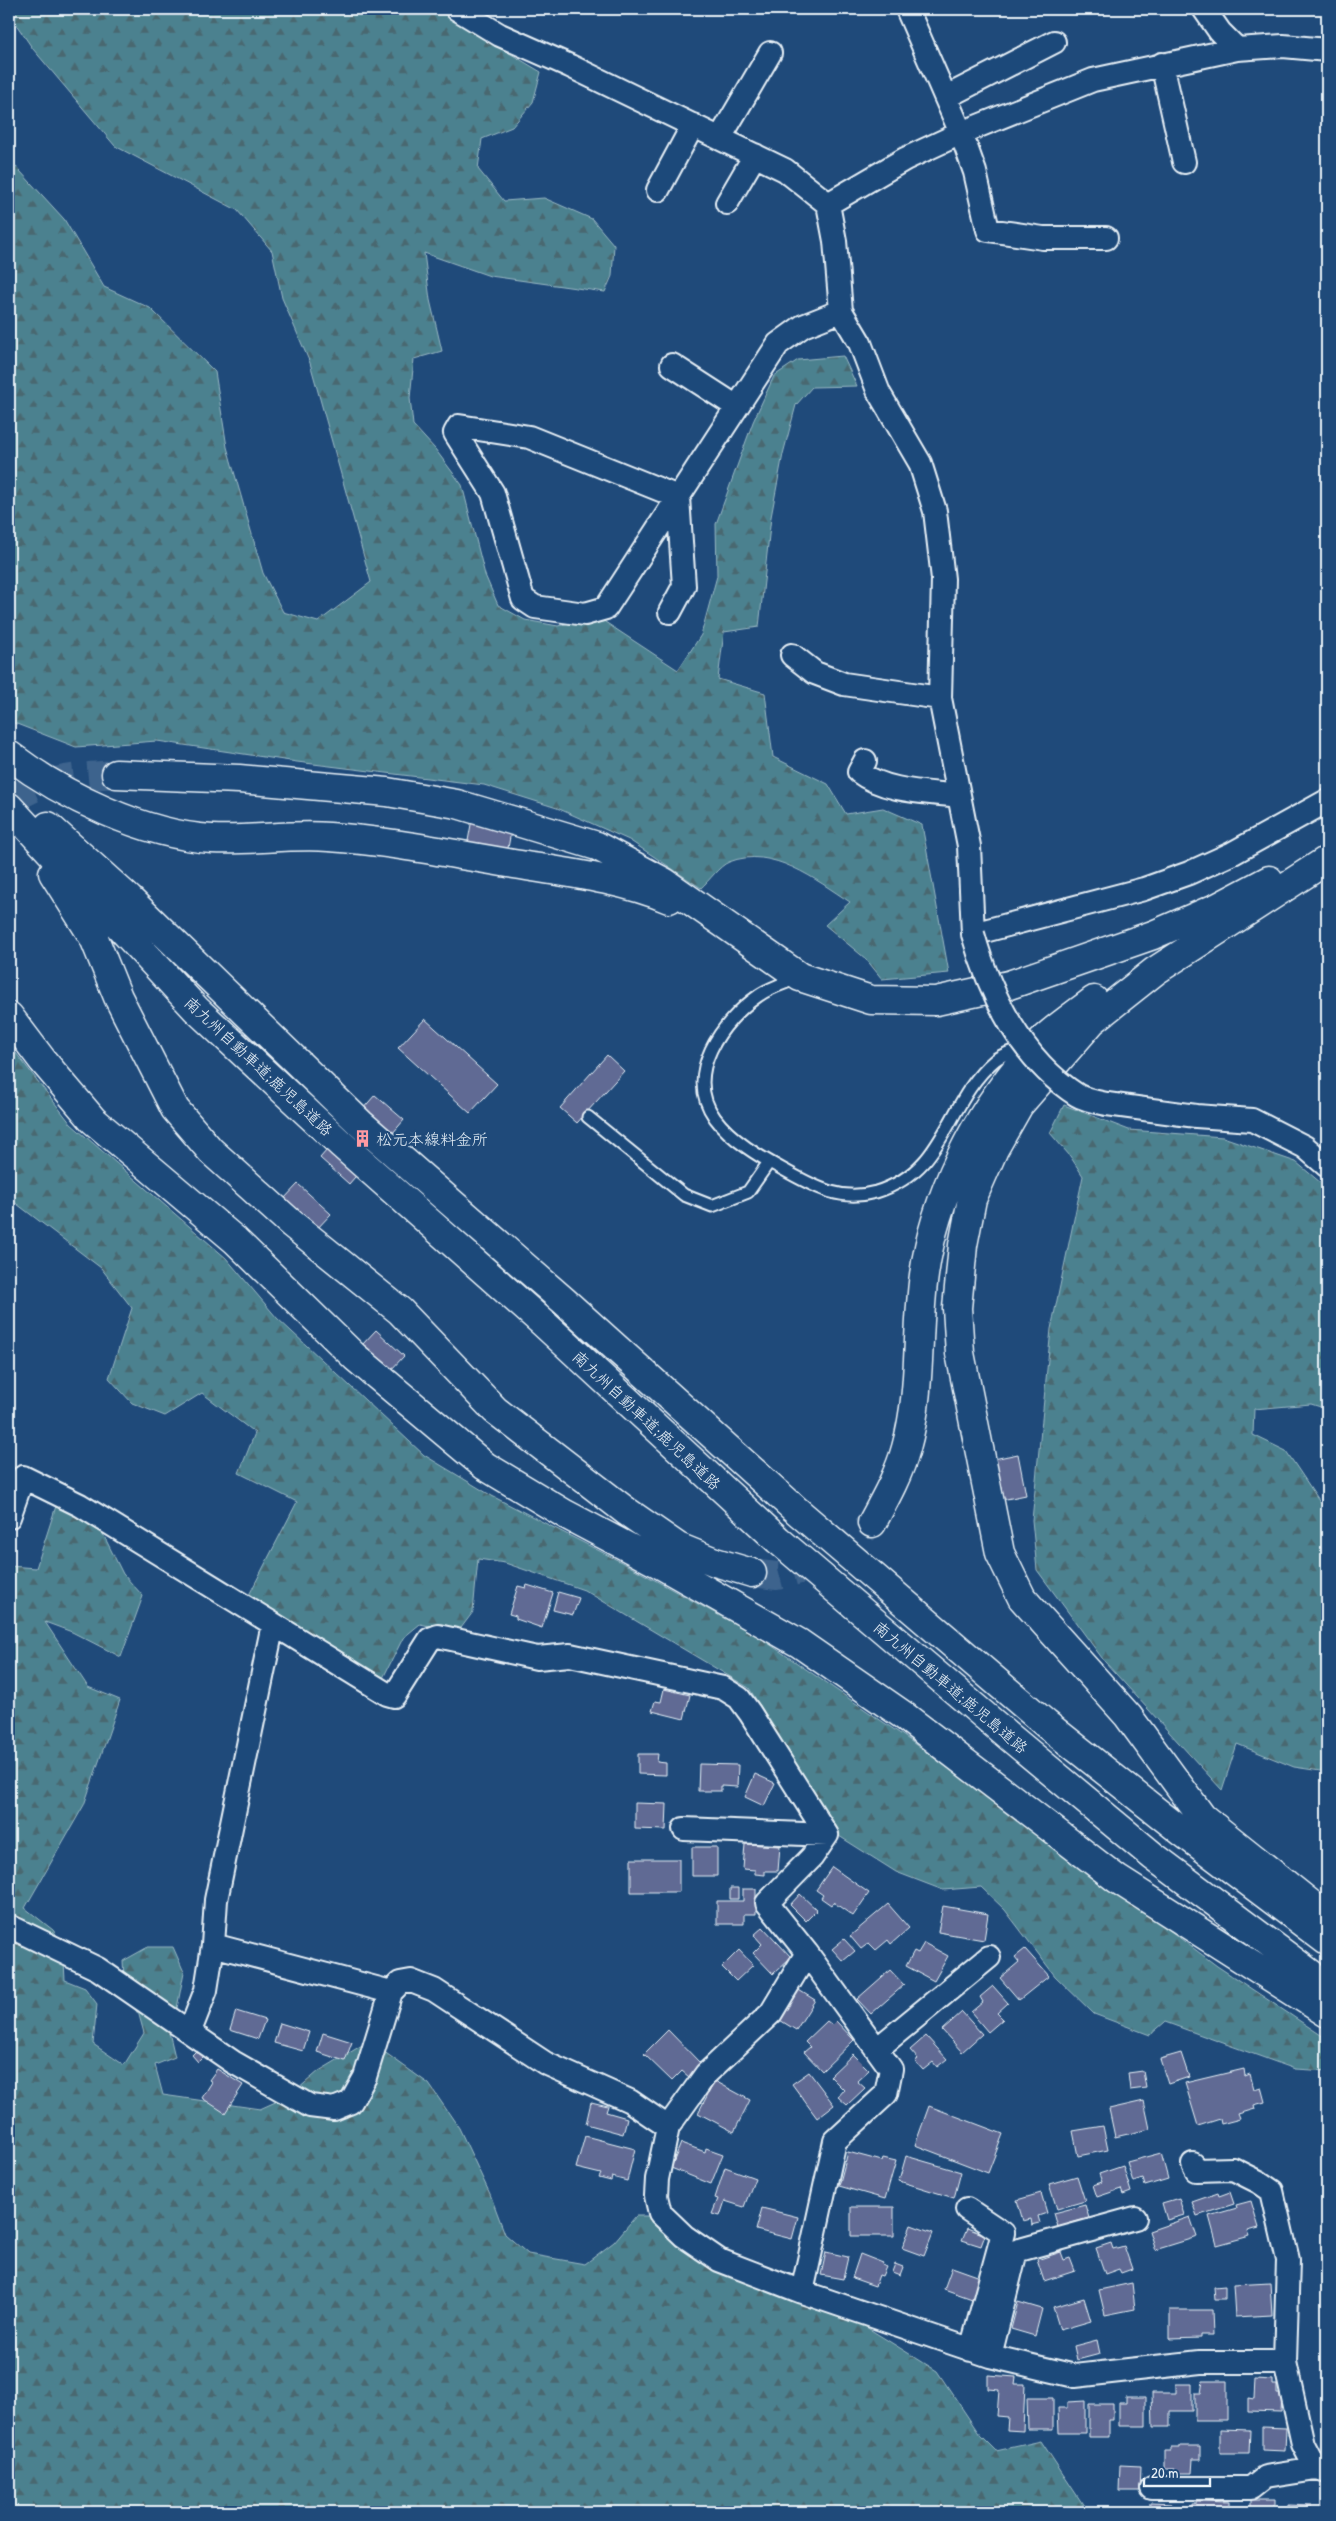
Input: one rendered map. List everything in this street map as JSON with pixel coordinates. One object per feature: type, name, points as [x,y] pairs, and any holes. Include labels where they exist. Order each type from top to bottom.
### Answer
[{"type":"highway","points":[[9,755],[33,773],[146,828],[212,839],[306,836],[359,839],[420,846],[575,874],[654,893],[686,907],[769,954]]},
{"type":"highway","points":[[116,774],[239,779],[377,791],[457,804],[597,846],[664,882],[800,977],[870,1000],[899,1002],[936,1001],[1009,985],[1153,935],[1218,907],[1297,866],[1327,845]]},
{"type":"highway","name":"南九州自動車道;鹿児島道路","points":[[9,792],[128,899],[361,1124],[564,1301],[796,1510],[1046,1724],[1181,1831],[1327,1941]]},
{"type":"highway","points":[[14,813],[94,938],[118,997],[175,1109],[210,1151],[292,1224],[400,1311],[495,1410],[626,1511],[678,1547],[715,1562],[752,1572]]},
{"type":"highway","name":"南九州自動車道;鹿児島道路","points":[[14,813],[196,1009],[341,1144],[542,1322],[778,1540],[1153,1856],[1327,1986]]},
{"type":"highway","points":[[1327,860],[1155,971],[1092,1021],[1019,1105],[994,1149],[972,1199],[963,1245],[957,1308],[960,1353],[1000,1553],[1022,1598],[1128,1716],[1202,1817],[1327,1917]]},
{"type":"highway","points":[[872,1523],[885,1499],[906,1448],[917,1377],[924,1273],[936,1220],[970,1137],[1028,1054],[1050,1035],[1127,975],[1239,918]]},
{"type":"highway","points":[[9,1016],[43,1061],[93,1120],[235,1240],[355,1357],[485,1466],[565,1514],[658,1563],[799,1643],[903,1715],[1117,1879],[1327,2013]]},
{"type":"street","points":[[457,9],[500,35],[570,66],[785,170],[828,204],[835,240],[841,311],[860,343],[879,393],[920,463],[935,511],[943,579],[940,698],[969,846],[973,934],[983,970],[1008,1020],[1029,1050],[1054,1076],[1079,1096],[1107,1104],[1196,1116],[1252,1120],[1305,1146],[1327,1166]]},
{"type":"street","points":[[907,9],[961,133],[975,172],[988,230],[1043,238],[1106,238]]},
{"type":"street","points":[[1204,9],[1220,32],[1237,49]]},
{"type":"street","points":[[946,97],[1054,42]]},
{"type":"street","points":[[828,204],[905,159],[961,133],[1093,80],[1237,49],[1283,46],[1327,50]]},
{"type":"street","points":[[720,138],[770,53]]},
{"type":"street","points":[[1162,64],[1184,162]]},
{"type":"street","points":[[658,190],[693,125]]},
{"type":"street","points":[[727,203],[755,155]]},
{"type":"street","points":[[678,497],[529,437],[459,426],[455,433],[493,493],[511,551],[523,599],[535,607],[585,614],[606,608],[778,344],[803,326],[841,311]]},
{"type":"street","points":[[672,365],[737,407]]},
{"type":"street","points":[[670,612],[684,586],[678,497]]},
{"type":"street","points":[[792,655],[815,673],[844,684],[940,698]]},
{"type":"street","points":[[865,760],[859,772],[870,781],[916,791],[959,796]]},
{"type":"street","points":[[973,934],[1144,889],[1233,853],[1327,801]]},
{"type":"street","points":[[9,1517],[23,1477],[80,1505],[386,1694],[394,1696],[430,1639],[438,1636],[537,1658],[570,1655],[723,1688],[740,1698],[828,1836]]},
{"type":"street","points":[[190,2031],[206,1990],[213,1945],[216,1900],[273,1624]]},
{"type":"street","points":[[684,1829],[828,1836]]},
{"type":"street","points":[[802,2292],[835,2141],[886,2094],[891,2069],[807,1953],[767,1903],[812,1857],[828,1836]]},
{"type":"street","points":[[9,1926],[98,1969],[234,2062],[310,2106],[334,2109],[351,2102],[365,2078],[391,1992],[400,1983],[411,1981],[434,1990],[545,2064],[630,2101],[668,2127]]},
{"type":"street","points":[[213,1945],[391,1992]]},
{"type":"street","points":[[807,1953],[771,2013],[706,2074],[668,2127],[657,2179],[656,2196],[660,2213],[684,2236],[719,2260],[802,2292],[980,2353],[1074,2376],[1200,2362],[1285,2362]]},
{"type":"street","points":[[877,2049],[989,1957]]},
{"type":"street","points":[[1152,2488],[1251,2488],[1265,2477],[1321,2470],[1303,2444],[1285,2362],[1288,2260],[1272,2191],[1233,2169],[1196,2170],[1193,2164]]},
{"type":"street","points":[[967,2208],[1002,2233],[980,2353]]},
{"type":"street","points":[[980,2353],[1016,2251],[1134,2218]]},
{"type":"lane","points":[[800,977],[760,994],[741,1009],[722,1029],[711,1048],[705,1065],[706,1099],[714,1117],[733,1136],[769,1162],[833,1194],[855,1197],[903,1182],[923,1165],[972,1086],[995,1060],[1050,1035]]},
{"type":"lane","points":[[588,1117],[684,1195],[712,1206],[748,1192],[769,1162]]},
{"type":"green space","points":[[9,9],[436,9],[541,72],[533,102],[512,127],[482,139],[478,169],[504,201],[544,198],[592,219],[614,245],[612,276],[605,292],[490,276],[424,253],[430,300],[442,351],[414,359],[410,398],[413,425],[435,449],[462,485],[485,575],[498,605],[525,620],[558,626],[596,616],[678,670],[701,635],[717,576],[716,524],[753,422],[774,376],[798,360],[843,356],[857,386],[812,387],[796,405],[783,454],[771,517],[759,627],[724,632],[718,679],[765,693],[773,757],[828,784],[846,814],[883,808],[922,825],[949,973],[882,979],[866,959],[825,925],[850,902],[808,875],[777,861],[745,858],[729,862],[718,870],[701,888],[629,840],[557,808],[484,785],[297,762],[157,741],[76,747],[9,721],[9,159],[64,219],[104,287],[150,308],[215,372],[227,447],[263,573],[283,612],[318,622],[371,582],[310,363],[282,298],[272,251],[237,210],[115,146],[33,49],[9,14]]},
{"type":"green space","points":[[9,1044],[71,1124],[226,1258],[277,1318],[424,1455],[492,1496],[631,1567],[762,1639],[905,1737],[1119,1892],[1217,1966],[1327,2039],[1327,2071],[1295,2069],[1165,2022],[1150,2035],[1094,2014],[1055,1976],[1005,1910],[981,1887],[943,1890],[896,1872],[839,1836],[749,1688],[584,1590],[505,1563],[478,1559],[473,1612],[458,1632],[420,1624],[403,1638],[382,1680],[248,1597],[297,1502],[239,1473],[255,1433],[202,1393],[165,1416],[132,1403],[109,1378],[132,1308],[101,1268],[9,1198]]},
{"type":"green space","points":[[1064,1105],[1129,1130],[1223,1137],[1296,1162],[1327,1188],[1327,1409],[1311,1404],[1254,1409],[1253,1435],[1286,1451],[1327,1512],[1327,1772],[1294,1767],[1237,1744],[1222,1790],[1105,1662],[1037,1570],[1032,1520],[1051,1329],[1083,1176],[1070,1156],[1050,1133]]},
{"type":"green space","points":[[56,1506],[96,1520],[123,1574],[143,1596],[121,1657],[72,1632],[45,1622],[88,1687],[120,1700],[84,1805],[25,1908],[53,1930],[63,1944],[65,1980],[85,1988],[97,2004],[93,2044],[124,2065],[144,2033],[139,2015],[125,1995],[123,1961],[148,1947],[173,1947],[184,1972],[177,2008],[169,2032],[175,2057],[155,2065],[163,2095],[260,2109],[291,2095],[319,2071],[369,2041],[429,2084],[459,2128],[490,2194],[505,2234],[528,2254],[585,2264],[614,2242],[636,2216],[665,2216],[717,2264],[816,2296],[937,2371],[980,2435],[996,2451],[1041,2441],[1088,2512],[9,2512],[9,1566],[36,1568]]},
{"type":"building","points":[[472,819],[512,826],[504,870],[464,863]]},
{"type":"building","points":[[425,1019],[497,1084],[470,1113],[398,1048]]},
{"type":"building","points":[[607,1055],[624,1071],[577,1123],[560,1108]]},
{"type":"building","name":"松元本線料金所","points":[[375,1095],[404,1120],[349,1184],[320,1158]]},
{"type":"building","points":[[298,1184],[331,1214],[300,1247],[267,1217]]},
{"type":"building","points":[[376,1330],[404,1356],[375,1387],[347,1361]]},
{"type":"building","points":[[1018,1454],[1026,1495],[982,1504],[974,1463]]},
{"type":"building","points":[[527,1585],[553,1593],[542,1628],[516,1619],[516,1616],[509,1614],[518,1586],[526,1588]]},
{"type":"building","points":[[558,1592],[579,1598],[573,1615],[553,1610]]},
{"type":"building","points":[[664,1689],[690,1695],[684,1719],[652,1711],[655,1701],[661,1702]]},
{"type":"building","points":[[638,1754],[658,1754],[657,1762],[666,1763],[666,1775],[638,1774]]},
{"type":"building","points":[[699,1764],[738,1765],[737,1787],[721,1786],[721,1791],[698,1791]]},
{"type":"building","points":[[755,1774],[775,1783],[764,1806],[745,1797]]},
{"type":"building","points":[[635,1803],[667,1804],[666,1830],[635,1829]]},
{"type":"building","points":[[745,1844],[780,1846],[778,1871],[765,1871],[765,1875],[755,1874],[755,1870],[743,1869]]},
{"type":"building","points":[[692,1847],[717,1847],[717,1876],[692,1876]]},
{"type":"building","points":[[631,1859],[679,1859],[679,1892],[631,1892]]},
{"type":"building","points":[[832,1867],[869,1893],[853,1916],[833,1902],[831,1905],[821,1898],[823,1895],[816,1890]]},
{"type":"building","points":[[730,1888],[738,1888],[738,1899],[730,1899]]},
{"type":"building","points":[[743,1889],[756,1889],[756,1914],[744,1914],[744,1924],[717,1924],[717,1901],[743,1901]]},
{"type":"building","points":[[800,1894],[817,1910],[806,1921],[790,1905]]},
{"type":"building","points":[[888,1904],[909,1928],[891,1944],[888,1940],[876,1950],[869,1943],[861,1949],[850,1936]]},
{"type":"building","points":[[943,1906],[988,1914],[984,1940],[938,1932]]},
{"type":"building","points":[[763,1927],[791,1957],[773,1974],[753,1953],[762,1944],[754,1935]]},
{"type":"building","points":[[844,1939],[855,1951],[843,1961],[832,1949]]},
{"type":"building","points":[[924,1943],[948,1956],[934,1981],[906,1966],[914,1951],[918,1953]]},
{"type":"building","points":[[1025,1949],[1049,1976],[1019,2000],[1000,1978],[1019,1962],[1015,1957]]},
{"type":"building","points":[[739,1950],[753,1965],[736,1981],[722,1967]]},
{"type":"building","points":[[890,1970],[904,1985],[871,2014],[857,1999]]},
{"type":"building","points":[[993,1986],[1008,2003],[997,2013],[1003,2019],[988,2032],[971,2012],[983,2002],[980,1997]]},
{"type":"building","points":[[797,1989],[815,2000],[796,2030],[778,2019]]},
{"type":"building","points":[[236,2011],[265,2020],[258,2039],[230,2030]]},
{"type":"building","points":[[962,2012],[982,2034],[962,2052],[942,2030]]},
{"type":"building","points":[[827,2021],[832,2025],[836,2021],[854,2040],[822,2071],[804,2052],[810,2047],[805,2042]]},
{"type":"building","points":[[280,2023],[309,2032],[303,2051],[274,2043]]},
{"type":"building","points":[[668,2030],[701,2064],[689,2077],[682,2071],[672,2081],[644,2054]]},
{"type":"building","points":[[323,2033],[352,2042],[345,2061],[317,2052]]},
{"type":"building","points":[[926,2036],[947,2059],[937,2067],[933,2062],[923,2070],[915,2061],[918,2059],[910,2050]]},
{"type":"building","points":[[197,2050],[204,2056],[198,2062],[192,2055]]},
{"type":"building","points":[[1181,2053],[1189,2077],[1168,2084],[1160,2059]]},
{"type":"building","points":[[853,2054],[869,2070],[857,2081],[865,2088],[847,2105],[838,2097],[844,2090],[830,2076]]},
{"type":"building","points":[[217,2069],[243,2085],[225,2113],[202,2098],[212,2082],[209,2080]]},
{"type":"building","points":[[1244,2069],[1245,2076],[1250,2074],[1254,2089],[1261,2087],[1265,2102],[1254,2105],[1255,2109],[1238,2114],[1240,2119],[1221,2124],[1220,2119],[1198,2126],[1185,2083]]},
{"type":"building","points":[[1143,2071],[1146,2088],[1130,2090],[1128,2073]]},
{"type":"building","points":[[809,2072],[834,2105],[817,2118],[792,2084]]},
{"type":"building","points":[[715,2081],[750,2100],[734,2132],[698,2113]]},
{"type":"building","points":[[1144,2101],[1150,2129],[1115,2137],[1109,2109]]},
{"type":"building","points":[[591,2102],[608,2106],[606,2112],[627,2118],[623,2134],[586,2124]]},
{"type":"building","points":[[929,2106],[1003,2134],[988,2173],[915,2145]]},
{"type":"building","points":[[1103,2126],[1108,2150],[1078,2156],[1073,2131]]},
{"type":"building","points":[[585,2136],[635,2149],[627,2181],[612,2177],[611,2181],[599,2178],[601,2174],[576,2168]]},
{"type":"building","points":[[681,2143],[705,2152],[706,2148],[723,2154],[711,2184],[671,2168]]},
{"type":"building","points":[[848,2152],[882,2161],[883,2158],[896,2161],[885,2199],[839,2186]]},
{"type":"building","points":[[1161,2153],[1168,2179],[1145,2186],[1143,2179],[1133,2182],[1127,2162]]},
{"type":"building","points":[[906,2156],[961,2172],[954,2198],[899,2181]]},
{"type":"building","points":[[1123,2166],[1131,2192],[1123,2195],[1121,2189],[1097,2197],[1093,2185],[1102,2182],[1099,2174]]},
{"type":"building","points":[[725,2167],[755,2178],[744,2207],[725,2201],[720,2216],[712,2214],[718,2199],[715,2198]]},
{"type":"building","points":[[1077,2176],[1085,2201],[1057,2209],[1049,2184]]},
{"type":"building","points":[[1230,2192],[1234,2204],[1197,2216],[1192,2202],[1218,2193],[1219,2196]]},
{"type":"building","points":[[1041,2193],[1047,2213],[1038,2216],[1040,2223],[1032,2225],[1031,2219],[1023,2221],[1017,2200]]},
{"type":"building","points":[[1179,2198],[1184,2215],[1167,2220],[1162,2203]]},
{"type":"building","points":[[1251,2201],[1259,2228],[1248,2231],[1250,2236],[1217,2245],[1209,2216],[1237,2208],[1236,2205]]},
{"type":"building","points":[[1085,2205],[1089,2218],[1058,2227],[1054,2213]]},
{"type":"building","points":[[851,2207],[894,2207],[894,2236],[851,2236]]},
{"type":"building","points":[[762,2208],[798,2217],[792,2239],[756,2230]]},
{"type":"building","points":[[1190,2217],[1197,2237],[1155,2250],[1149,2231]]},
{"type":"building","points":[[911,2225],[933,2233],[924,2256],[902,2248]]},
{"type":"building","points":[[967,2228],[985,2235],[981,2246],[962,2240]]},
{"type":"building","points":[[1111,2243],[1113,2249],[1124,2246],[1132,2269],[1121,2273],[1119,2269],[1105,2274],[1096,2248]]},
{"type":"building","points":[[826,2252],[848,2257],[843,2279],[821,2275]]},
{"type":"building","points":[[1061,2252],[1064,2260],[1070,2258],[1075,2271],[1044,2281],[1037,2260]]},
{"type":"building","points":[[860,2254],[883,2263],[882,2265],[886,2267],[882,2276],[879,2275],[875,2286],[852,2278]]},
{"type":"building","points":[[895,2264],[903,2267],[900,2275],[892,2272]]},
{"type":"building","points":[[952,2267],[983,2278],[975,2300],[944,2289]]},
{"type":"building","points":[[1132,2283],[1135,2309],[1105,2315],[1099,2290]]},
{"type":"building","points":[[1270,2283],[1272,2315],[1235,2317],[1233,2285]]},
{"type":"building","points":[[1225,2286],[1225,2299],[1215,2299],[1214,2287]]},
{"type":"building","points":[[1084,2298],[1091,2321],[1060,2330],[1053,2307]]},
{"type":"building","points":[[1018,2302],[1042,2309],[1035,2336],[1011,2329]]},
{"type":"building","points":[[1170,2310],[1212,2310],[1213,2335],[1200,2335],[1200,2338],[1170,2339]]},
{"type":"building","points":[[1097,2340],[1100,2354],[1077,2360],[1074,2346]]},
{"type":"building","points":[[988,2375],[1016,2377],[1015,2384],[1025,2384],[1023,2431],[1007,2430],[1008,2417],[997,2416],[999,2390],[988,2389]]},
{"type":"building","points":[[1255,2379],[1272,2380],[1272,2385],[1277,2385],[1277,2394],[1282,2394],[1281,2412],[1248,2411],[1248,2398],[1254,2399]]},
{"type":"building","points":[[1203,2381],[1227,2381],[1227,2420],[1195,2420],[1195,2393],[1201,2393]]},
{"type":"building","points":[[1176,2384],[1192,2384],[1192,2411],[1170,2411],[1170,2427],[1153,2427],[1152,2393],[1176,2393]]},
{"type":"building","points":[[1126,2397],[1146,2397],[1146,2426],[1119,2426],[1119,2403],[1126,2403]]},
{"type":"building","points":[[1027,2398],[1053,2398],[1053,2429],[1028,2429]]},
{"type":"building","points":[[1085,2401],[1085,2433],[1059,2433],[1058,2408],[1067,2408],[1067,2402]]},
{"type":"building","points":[[1089,2404],[1113,2404],[1113,2420],[1109,2420],[1109,2437],[1089,2437]]},
{"type":"building","points":[[1262,2427],[1286,2428],[1285,2451],[1262,2450]]},
{"type":"building","points":[[1220,2429],[1250,2430],[1249,2454],[1220,2454]]},
{"type":"building","points":[[1180,2446],[1200,2446],[1200,2459],[1193,2459],[1192,2473],[1174,2473],[1174,2469],[1164,2469],[1164,2451],[1171,2451],[1171,2448],[1180,2448]]},
{"type":"building","points":[[1120,2465],[1141,2466],[1140,2491],[1119,2491]]},
{"type":"building","points":[[1324,2498],[1327,2498],[1327,2512],[1323,2512]]},
{"type":"building","points":[[1251,2500],[1275,2500],[1275,2512],[1251,2512]]},
{"type":"building","points":[[1196,2501],[1229,2502],[1229,2511],[1231,2512],[1186,2512],[1186,2509],[1193,2509],[1193,2504],[1196,2504]]},
{"type":"building","points":[[1150,2503],[1171,2504],[1171,2512],[1149,2512]]},
{"type":"building","points":[[1289,2504],[1311,2505],[1311,2512],[1289,2512]]},
{"type":"tunnel","points":[[9,802],[47,783],[73,778],[116,774]]},
{"type":"tunnel","points":[[752,1573],[777,1576],[827,1563],[872,1523]]},
{"type":"place","name":"松元本線料金所","points":[[362,1139]]}]
